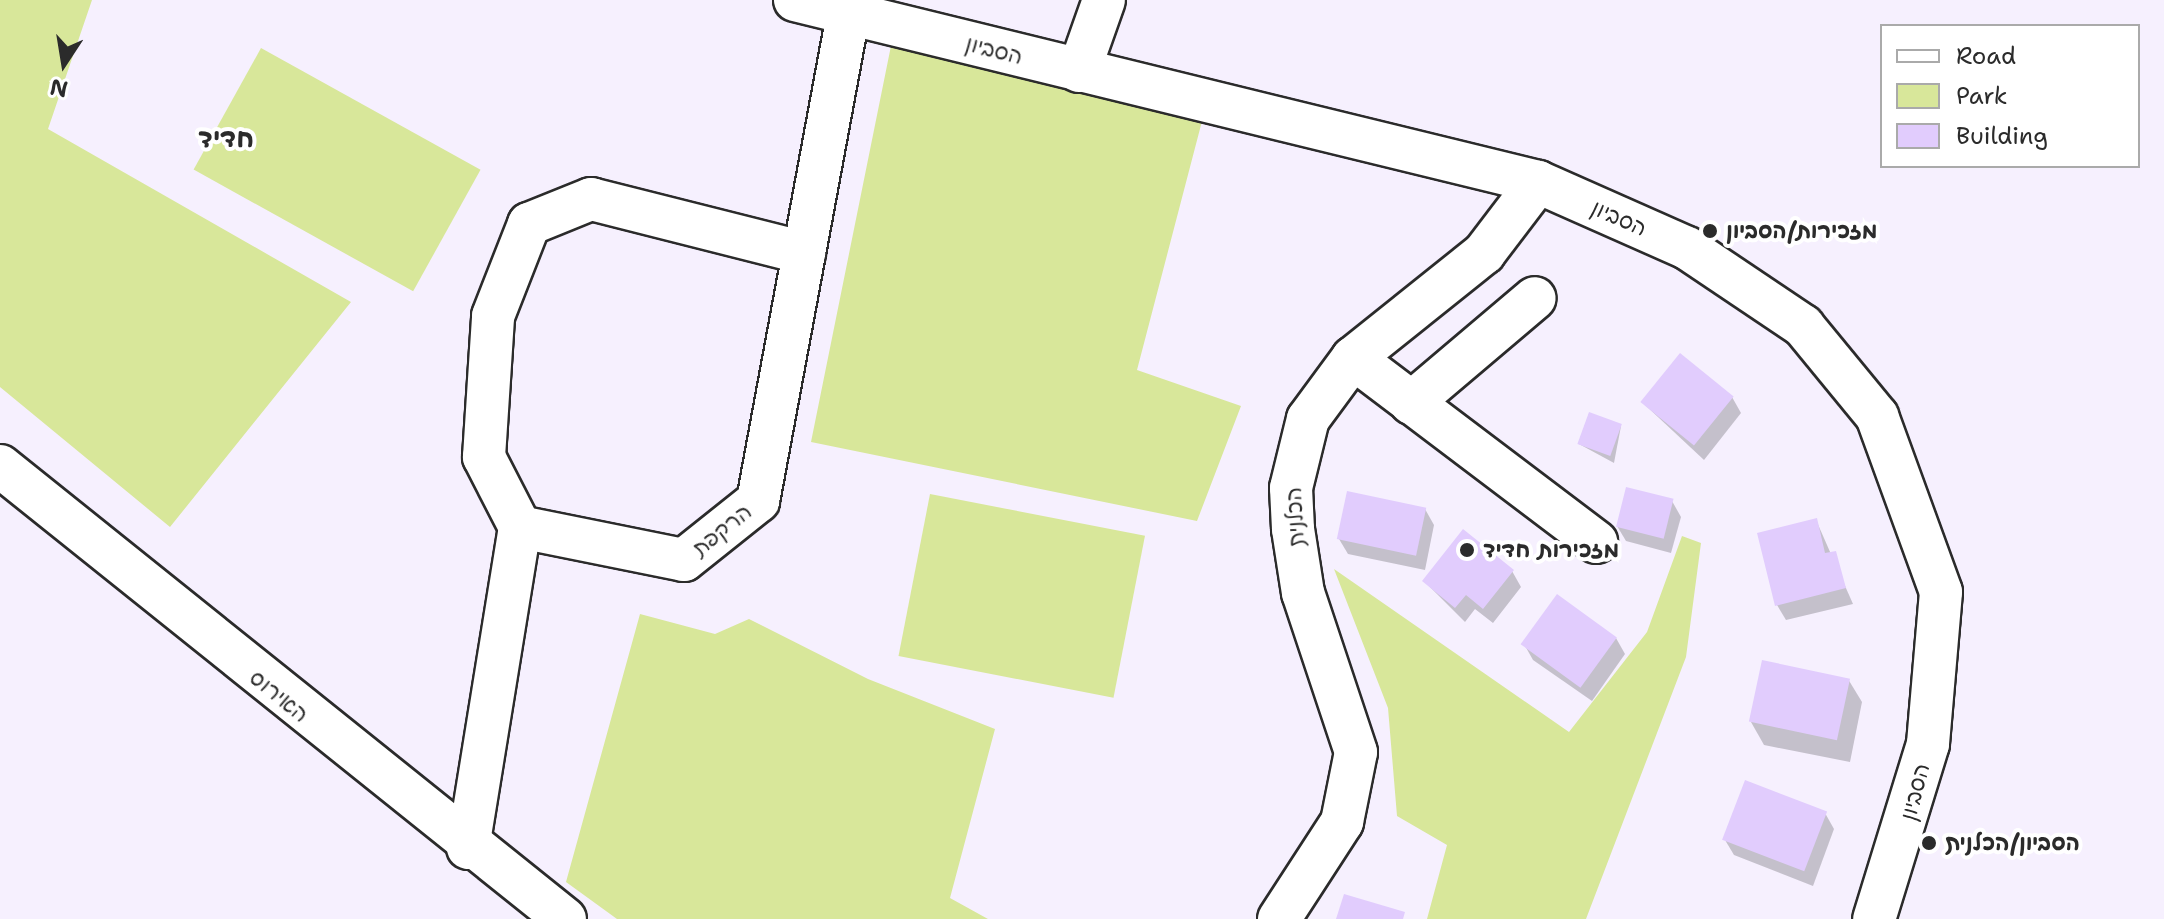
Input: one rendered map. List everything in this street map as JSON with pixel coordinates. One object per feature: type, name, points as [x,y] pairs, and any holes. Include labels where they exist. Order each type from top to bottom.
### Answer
[{"type":"street","name":"הסביון","points":[[795,0],[1538,182],[1687,248],[1803,326],[1877,416],[1941,592],[1928,744],[1874,919]]},
{"type":"street","points":[[1079,71],[1104,0]]},
{"type":"street","name":"הרקפת","points":[[520,527],[684,560],[758,501],[848,15]]},
{"type":"street","name":"הכלנית","points":[[1279,919],[1342,822],[1354,788],[1353,723],[1303,593],[1291,488],[1308,419],[1353,358],[1484,253],[1538,182]]},
{"type":"street","points":[[468,848],[520,527],[484,457],[493,316],[529,224],[591,199],[804,253]]},
{"type":"street","points":[[1411,403],[1535,298]]},
{"type":"street","points":[[1353,358],[1596,542]]},
{"type":"street","name":"האירוס","points":[[0,466],[468,848],[565,919]]},
{"type":"green space","points":[[0,0],[92,0],[48,129],[351,302],[170,527],[0,387]]},
{"type":"green space","points":[[895,26],[1207,102],[1137,370],[1241,406],[1197,521],[811,442]]},
{"type":"green space","points":[[261,48],[481,170],[413,291],[194,170]]},
{"type":"green space","points":[[930,494],[1145,536],[1113,698],[899,656]]},
{"type":"green space","points":[[1682,536],[1701,543],[1686,657],[1586,919],[1427,919],[1447,845],[1397,816],[1388,708],[1334,569],[1569,732],[1647,632]]},
{"type":"green space","points":[[640,614],[715,634],[749,619],[868,679],[995,729],[950,898],[988,919],[617,919],[566,882]]},
{"type":"building","points":[[1680,353],[1734,396],[1694,445],[1640,402]]},
{"type":"building","points":[[1589,412],[1622,424],[1610,456],[1577,444]]},
{"type":"building","points":[[1626,487],[1674,499],[1664,539],[1616,527]]},
{"type":"building","points":[[1347,491],[1426,508],[1416,556],[1337,539]]},
{"type":"building","points":[[1817,518],[1825,553],[1836,551],[1846,588],[1775,606],[1757,533]]},
{"type":"building","name":"מזכירות חדיד","points":[[1463,529],[1514,570],[1483,609],[1466,595],[1455,608],[1422,581]]},
{"type":"building","points":[[1557,594],[1617,637],[1580,688],[1521,644]]},
{"type":"building","points":[[1762,660],[1850,679],[1837,740],[1749,722]]},
{"type":"building","points":[[1745,780],[1827,812],[1804,871],[1722,840]]},
{"type":"building","points":[[1344,894],[1405,912],[1403,919],[1336,919]]},
{"type":"place","name":"מזכירות/הסביון","points":[[1710,231]]},
{"type":"place","name":"מזכירות חדיד","points":[[1467,550]]},
{"type":"place","name":"הסביון/הכלנית","points":[[1929,843]]},
{"type":"district","name":"חדיד","points":[[226,138]]}]
